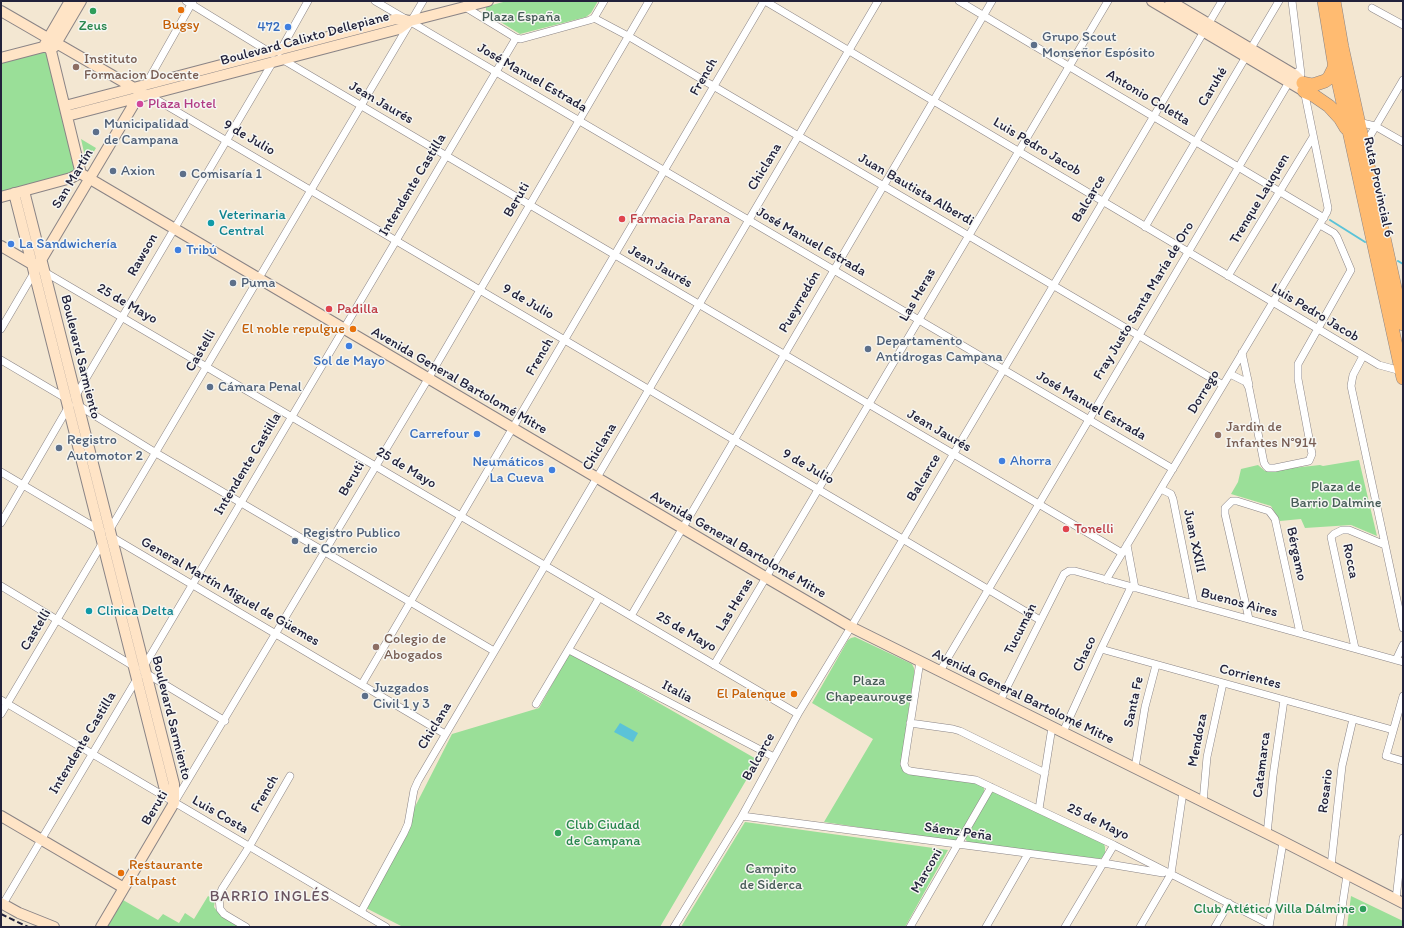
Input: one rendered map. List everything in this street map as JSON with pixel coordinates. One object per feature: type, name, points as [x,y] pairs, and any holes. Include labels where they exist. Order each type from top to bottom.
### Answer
[{"type":"highway","name":"Ruta Provincial 6","points":[[1324,1],[1334,62],[1402,375]]},
{"type":"highway","name":"Ruta Provincial 6","points":[[1334,1],[1358,122],[1403,324]]},
{"type":"highway","points":[[1298,80],[1313,86],[1325,81],[1329,78],[1332,72],[1334,62]]},
{"type":"highway","points":[[1298,80],[1336,112],[1351,137]]},
{"type":"main road","points":[[70,1],[50,44],[80,170],[84,176]]},
{"type":"main road","points":[[1,58],[50,44],[81,1]]},
{"type":"main road","name":"Boulevard Calixto Dellepiane","points":[[66,111],[276,56],[396,19],[410,21],[467,4],[488,1]]},
{"type":"main road","points":[[1152,1],[1206,28],[1298,80]]},
{"type":"main road","points":[[1170,1],[1206,28]]},
{"type":"main road","name":"9 de Julio","points":[[1,11],[50,44],[142,92]]},
{"type":"main road","name":"San Martín","points":[[38,267],[84,176],[142,92]]},
{"type":"main road","points":[[1,197],[77,176],[84,176]]},
{"type":"main road","name":"Avenida General Bartolomé Mitre","points":[[84,176],[851,627],[1399,901]]},
{"type":"main road","name":"Boulevard Sarmiento","points":[[19,192],[140,671],[164,786],[174,803]]},
{"type":"main road","name":"25 de Mayo","points":[[1,246],[38,267]]},
{"type":"main road","name":"Beruti","points":[[100,927],[174,803]]},
{"type":"main road","points":[[1,816],[124,888]]},
{"type":"main road","points":[[2,903],[19,913],[54,927]]},
{"type":"street","name":"Rawson","points":[[1,523],[308,1]]},
{"type":"street","name":"José Manuel Estrada","points":[[375,1],[1172,469]]},
{"type":"street","name":"Castelli","points":[[1,714],[4,702],[57,620],[106,535],[208,367],[310,190],[423,1]]},
{"type":"street","points":[[467,4],[516,38],[521,38],[594,18],[604,1]]},
{"type":"street","name":"Beruti","points":[[174,803],[225,721],[428,379],[649,1]]},
{"type":"street","name":"Luis Pedro Jacob","points":[[764,1],[1379,365],[1402,375]]},
{"type":"street","name":"French","points":[[362,684],[764,1]]},
{"type":"street","name":"Chiclana","points":[[361,912],[408,824],[414,790],[418,781],[878,1]]},
{"type":"street","name":"Antonio Coletta","points":[[959,1],[1280,191],[1322,221],[1337,237],[1351,270],[1318,329]]},
{"type":"street","name":"Pueyrredón","points":[[631,616],[992,1]]},
{"type":"street","name":"Las Heras","points":[[714,665],[1068,66],[1108,1]]},
{"type":"street","name":"Balcarce","points":[[674,927],[742,816],[798,714],[1222,1]]},
{"type":"street","name":"Caruhé","points":[[1145,227],[1278,1]]},
{"type":"street","points":[[1292,1],[1298,80],[1314,136],[1328,208],[1322,221]]},
{"type":"street","name":"Jean Jaurés","points":[[190,2],[360,106],[1122,553]]},
{"type":"street","name":"San Martín","points":[[142,92],[190,2]]},
{"type":"street","points":[[1372,8],[1403,25]]},
{"type":"street","name":"Juan Bautista Alberdi","points":[[594,18],[714,86],[1223,385]]},
{"type":"street","name":"Intendente Castilla","points":[[2,903],[92,754],[516,38]]},
{"type":"street","name":"Fray Justo Santa María de Oro","points":[[940,671],[1239,167],[1298,80]]},
{"type":"street","points":[[1364,146],[1403,80]]},
{"type":"street","name":"9 de Julio","points":[[142,92],[1040,620]]},
{"type":"street","points":[[1358,122],[1375,126],[1403,142]]},
{"type":"street","name":"Trenque Lauquen","points":[[1228,276],[1314,136]]},
{"type":"street","name":"Dorrego","points":[[1106,580],[1322,221]]},
{"type":"street","name":"San Martín","points":[[1,329],[38,267]]},
{"type":"street","name":"25 de Mayo","points":[[38,267],[798,714]]},
{"type":"street","points":[[1242,353],[1264,463],[1268,468],[1275,468],[1305,462],[1311,459],[1312,454],[1298,379],[1298,371],[1300,359],[1318,329]]},
{"type":"street","points":[[1364,356],[1353,376],[1351,386],[1403,628]]},
{"type":"street","points":[[1,360],[494,651]]},
{"type":"street","points":[[1230,374],[1246,382],[1249,388]]},
{"type":"street","name":"General Martín Miguel de Güemes","points":[[1,472],[445,734]]},
{"type":"street","name":"Juan XXIII","points":[[1161,489],[1170,494],[1173,499],[1194,604]]},
{"type":"street","name":"Bérgamo","points":[[1249,619],[1225,514],[1225,508],[1232,501],[1237,501],[1269,511],[1276,522],[1300,633]]},
{"type":"street","name":"Rocca","points":[[1355,648],[1331,537],[1342,530],[1349,530],[1385,545]]},
{"type":"street","points":[[1127,545],[1133,588]]},
{"type":"street","name":"Buenos Aires","points":[[1069,571],[1075,571],[1400,661]]},
{"type":"street","name":"Tucumán","points":[[1000,701],[1064,574],[1069,571]]},
{"type":"street","points":[[1,586],[225,721]]},
{"type":"street","name":"Chaco","points":[[1063,732],[1101,649],[1133,588]]},
{"type":"street","points":[[536,704],[599,598]]},
{"type":"street","points":[[1400,661],[1403,645]]},
{"type":"street","name":"Corrientes","points":[[1101,649],[1393,730]]},
{"type":"street","name":"Italia","points":[[569,650],[774,757]]},
{"type":"street","points":[[920,661],[910,722],[960,731],[1045,773]]},
{"type":"street","name":"Santa Fe","points":[[1135,768],[1145,707],[1156,665]]},
{"type":"street","name":"Mendoza","points":[[1203,802],[1207,757],[1223,683]]},
{"type":"street","points":[[1403,696],[1386,756],[1403,762]]},
{"type":"street","name":"Catamarca","points":[[1267,834],[1273,776],[1284,700]]},
{"type":"street","name":"Luis Costa","points":[[4,702],[386,927]]},
{"type":"street","name":"Rosario","points":[[1331,866],[1341,773],[1353,719]]},
{"type":"street","name":"25 de Mayo","points":[[910,722],[904,764],[906,769],[910,771],[968,778],[991,786],[1114,845],[1229,903],[1269,925]]},
{"type":"street","points":[[1039,809],[1052,727]]},
{"type":"street","name":"French","points":[[246,927],[224,914],[220,909],[219,897],[222,889],[249,847],[290,776]]},
{"type":"street","name":"Marconi","points":[[910,927],[991,786]]},
{"type":"street","points":[[1140,927],[1171,874],[1182,792]]},
{"type":"street","name":"Sáenz Peña","points":[[742,816],[1104,863],[1171,874]]},
{"type":"street","points":[[1399,901],[1403,838]]},
{"type":"street","points":[[1269,925],[1283,842]]},
{"type":"street","points":[[1065,927],[1114,845]]},
{"type":"street","points":[[986,927],[1028,854]]},
{"type":"street","points":[[1339,927],[1347,875]]},
{"type":"street","points":[[1215,927],[1229,903]]},
{"type":"green space","name":"Plaza España","points":[[507,1],[598,1],[591,13],[586,17],[520,34],[486,13],[486,7]]},
{"type":"green space","points":[[39,51],[46,52],[76,166],[75,170],[72,173],[1,192],[1,61]]},
{"type":"green space","points":[[81,139],[96,148],[88,162],[86,161]]},
{"type":"green space","name":"Plaza de Barrio Dalmine","points":[[1359,460],[1377,536],[1351,525],[1305,528],[1301,519],[1280,521],[1271,506],[1231,494],[1238,482],[1241,469],[1258,465],[1265,471],[1320,465],[1323,466]]},
{"type":"green space","name":"Plaza Chapeaurouge","points":[[855,637],[912,664],[914,668],[901,762],[902,768],[974,782],[982,785],[984,788],[984,792],[956,840],[951,841],[824,822],[873,739],[812,703],[848,640]]},
{"type":"green space","name":"Club Ciudad de Campana","points":[[570,652],[758,760],[660,927],[403,927],[364,907],[452,734],[539,708]]},
{"type":"green space","points":[[993,792],[997,792],[1099,841],[1104,844],[1105,847],[1104,856],[1100,859],[967,842],[965,838]]},
{"type":"green space","name":"Campito de Siderca","points":[[745,822],[948,850],[905,927],[681,927]]},
{"type":"green space","points":[[208,896],[215,900],[214,907],[218,912],[242,927],[107,927],[123,900],[158,920],[163,914],[179,923],[185,913],[194,919]]},
{"type":"green space","name":"Club Atlético Villa Dálmine","points":[[1351,896],[1403,921],[1403,927],[1347,927]]},
{"type":"water","points":[[620,723],[638,733],[633,742],[614,732]]},
{"type":"waterway","points":[[1330,220],[1365,242]]},
{"type":"waterway","points":[[1398,261],[1403,264]]},
{"type":"railway","points":[[1,914],[28,927]]},
{"type":"place","name":"Bugsy","points":[[181,10]]},
{"type":"place","name":"Zeus","points":[[93,11]]},
{"type":"place","name":"472","points":[[288,27]]},
{"type":"place","name":"Grupo Scout Monseñor Espósito","points":[[1034,45]]},
{"type":"place","name":"Instituto Formacion Docente","points":[[76,67]]},
{"type":"place","name":"Plaza Hotel","points":[[140,104]]},
{"type":"place","name":"Municipalidad de Campana","points":[[96,132]]},
{"type":"place","name":"Axion","points":[[113,171]]},
{"type":"place","name":"Comisaría 1","points":[[183,174]]},
{"type":"place","name":"Farmacia Parana","points":[[622,219]]},
{"type":"place","name":"Veterinaria Central","points":[[211,223]]},
{"type":"place","name":"La Sandwichería","points":[[11,244]]},
{"type":"place","name":"Tribú","points":[[178,250]]},
{"type":"place","name":"Puma","points":[[233,283]]},
{"type":"place","name":"Padilla","points":[[329,309]]},
{"type":"place","name":"El noble repulgue","points":[[353,329]]},
{"type":"place","name":"Sol de Mayo","points":[[349,346]]},
{"type":"place","name":"Departamento Antidrogas Campana","points":[[868,349]]},
{"type":"place","name":"Cámara Penal","points":[[210,387]]},
{"type":"place","name":"Carrefour","points":[[477,434]]},
{"type":"place","name":"Jardin de Infantes N°914","points":[[1218,435]]},
{"type":"place","name":"Registro Automotor 2","points":[[59,448]]},
{"type":"place","name":"Ahorra","points":[[1002,461]]},
{"type":"place","name":"Neumáticos La Cueva","points":[[552,470]]},
{"type":"place","name":"Tonelli","points":[[1066,529]]},
{"type":"place","name":"Registro Publico de Comercio","points":[[295,541]]},
{"type":"place","name":"Clinica Delta","points":[[89,611]]},
{"type":"place","name":"Colegio de Abogados","points":[[376,647]]},
{"type":"place","name":"El Palenque","points":[[794,694]]},
{"type":"place","name":"Juzgados Civil 1 y 3","points":[[365,696]]},
{"type":"place","name":"Club Ciudad de Campana","points":[[558,833]]},
{"type":"place","name":"Restaurante Italpast","points":[[121,873]]},
{"type":"place","name":"Club Atlético Villa Dálmine","points":[[1363,909]]},
{"type":"district","name":"BARRIO INGLÉS","points":[[270,897]]}]
